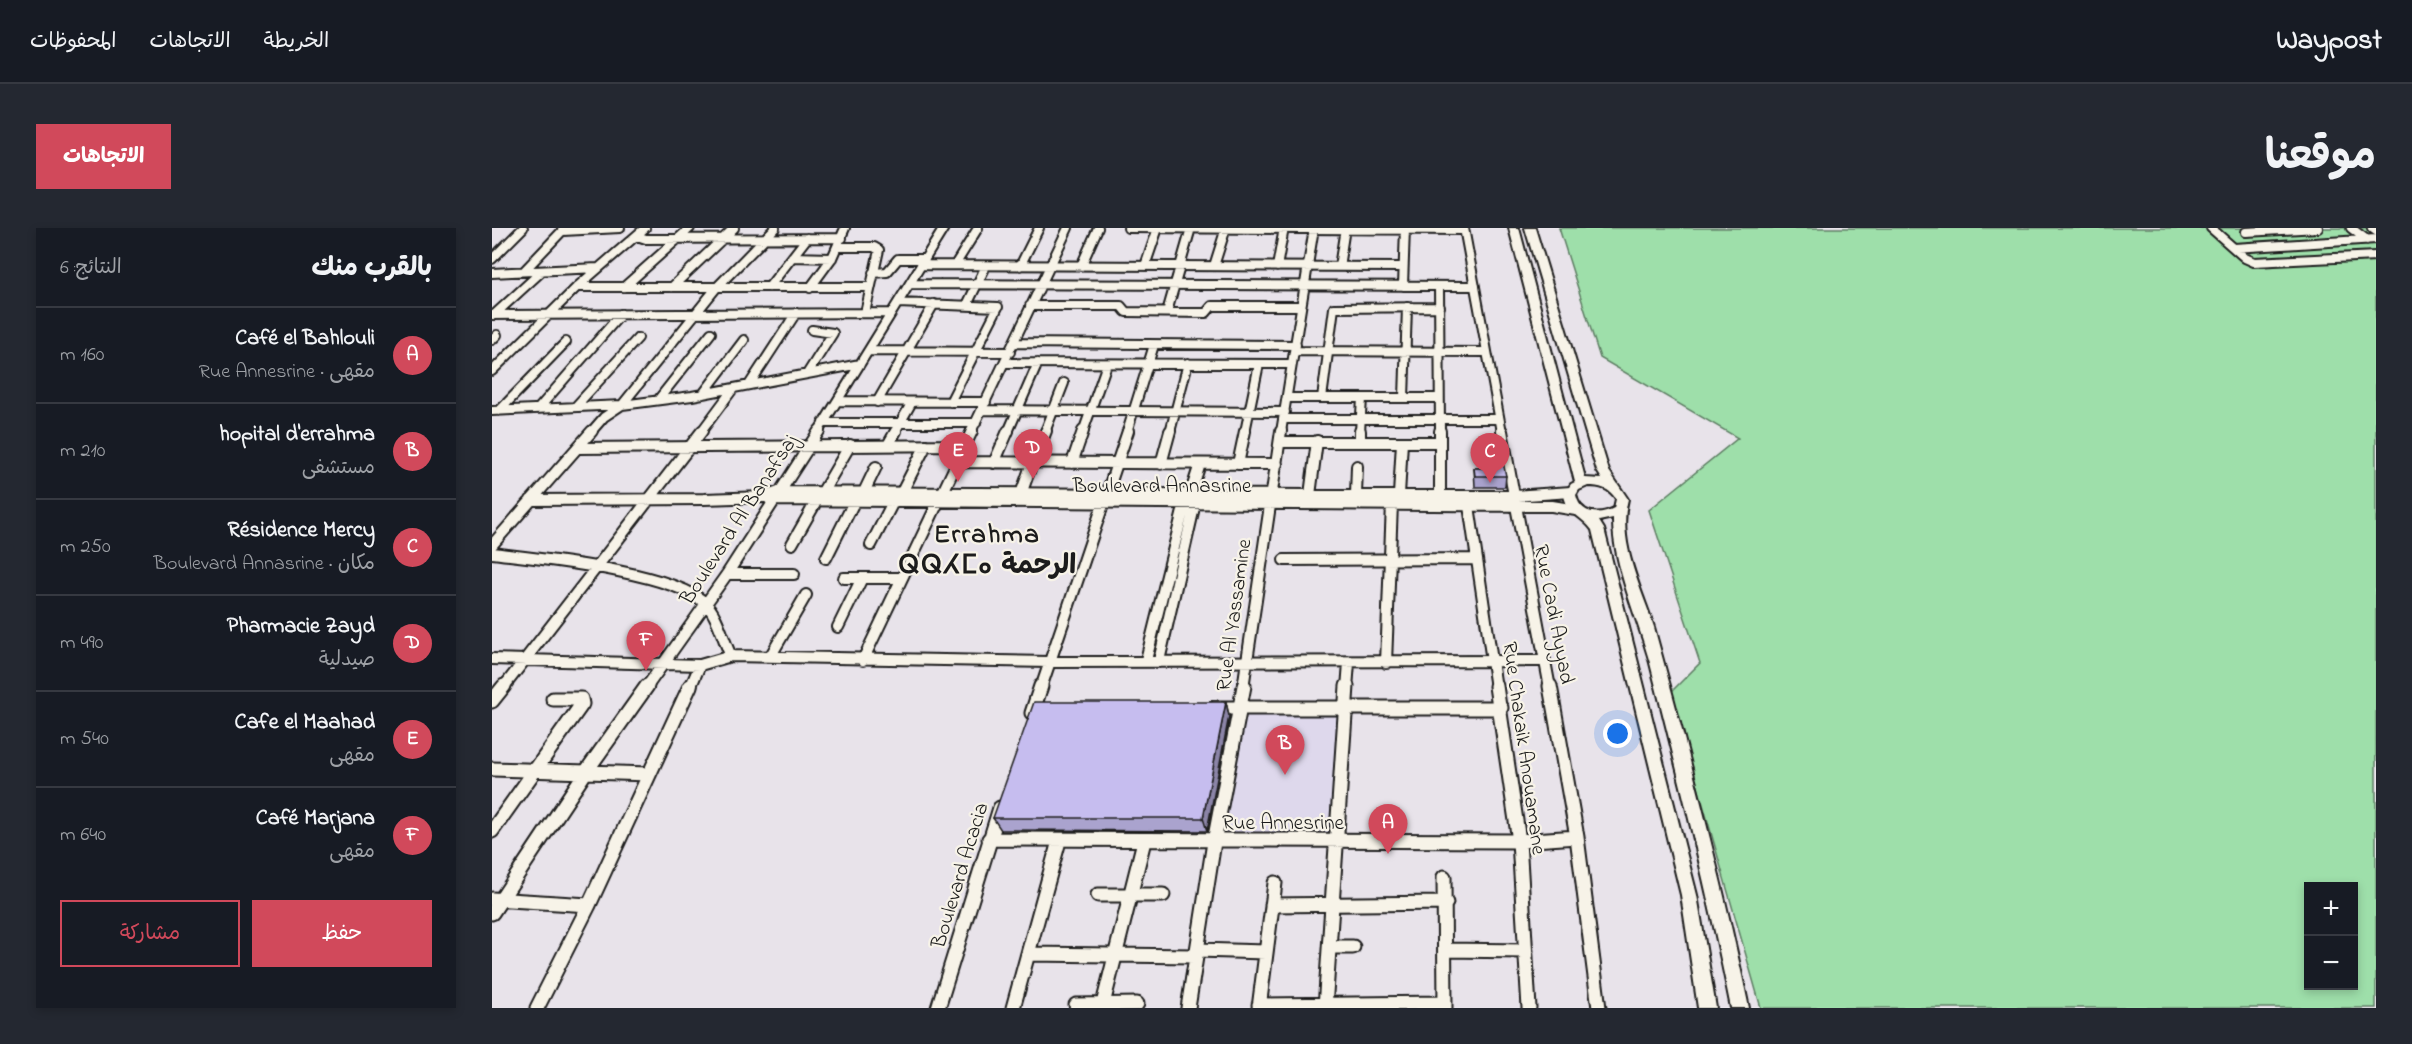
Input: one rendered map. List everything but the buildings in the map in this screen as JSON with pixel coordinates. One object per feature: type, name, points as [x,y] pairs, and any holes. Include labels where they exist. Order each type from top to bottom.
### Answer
[{"type":"main road","points":[[1514,228],[1581,484]]},
{"type":"main road","points":[[1530,228],[1600,461],[1612,486],[1622,496],[1623,502],[1619,510],[1621,545],[1644,615],[1719,903],[1740,1008]]},
{"type":"main road","points":[[1612,486],[1596,482],[1581,484],[1571,492],[1570,501],[1598,529],[1689,895],[1707,1008]]},
{"type":"main road","points":[[1582,513],[1606,517],[1619,510]]},
{"type":"street","points":[[492,259],[523,228]]},
{"type":"street","points":[[524,271],[564,229],[620,228]]},
{"type":"street","points":[[492,371],[577,287],[645,228]]},
{"type":"street","points":[[624,287],[690,228]]},
{"type":"street","points":[[672,287],[734,228]]},
{"type":"street","points":[[492,545],[604,417],[622,405],[717,287],[775,228]]},
{"type":"street","points":[[810,288],[832,258],[845,228]]},
{"type":"street","name":"Boulevard Al Banafsaj","points":[[492,913],[497,899],[661,664],[727,574],[772,497],[838,401],[944,228]]},
{"type":"street","points":[[955,265],[978,228]]},
{"type":"street","points":[[1020,266],[1039,228]]},
{"type":"street","points":[[862,660],[1068,228]]},
{"type":"street","points":[[1081,266],[1098,228]]},
{"type":"street","points":[[1128,228],[1464,229]]},
{"type":"street","points":[[1144,266],[1158,228]]},
{"type":"street","points":[[1167,312],[1191,228]]},
{"type":"street","points":[[1214,266],[1226,228]]},
{"type":"street","points":[[1277,267],[1284,228]]},
{"type":"street","name":"Rue Al Yassamine","points":[[1188,1008],[1214,842],[1248,662],[1314,228]]},
{"type":"street","points":[[1339,267],[1345,228]]},
{"type":"street","points":[[2211,228],[2246,260],[2257,263],[2376,256]]},
{"type":"street","points":[[2243,230],[2318,228]]},
{"type":"street","points":[[2351,228],[2367,240]]},
{"type":"street","points":[[2372,228],[2376,231]]},
{"type":"street","points":[[1403,286],[1405,229]]},
{"type":"street","name":"Rue Cadi Ayyad","points":[[1464,229],[1576,837],[1599,1008]]},
{"type":"street","points":[[2243,230],[2262,246]]},
{"type":"street","points":[[637,236],[646,239],[842,238]]},
{"type":"street","points":[[768,287],[807,238]]},
{"type":"street","points":[[2234,248],[2376,239]]},
{"type":"street","points":[[838,247],[878,249],[865,313]]},
{"type":"street","points":[[792,257],[832,258]]},
{"type":"street","points":[[873,273],[887,272],[898,259],[986,266],[1402,267]]},
{"type":"street","points":[[967,305],[986,266]]},
{"type":"street","points":[[1104,285],[1112,266]]},
{"type":"street","points":[[1240,285],[1245,267]]},
{"type":"street","points":[[492,273],[598,268]]},
{"type":"street","points":[[493,315],[542,271]]},
{"type":"street","points":[[910,284],[1475,286]]},
{"type":"street","points":[[1370,306],[1371,286]]},
{"type":"street","points":[[1439,286],[1440,495]]},
{"type":"street","points":[[577,287],[869,287]]},
{"type":"street","points":[[898,303],[998,307],[950,402]]},
{"type":"street","points":[[877,402],[934,304]]},
{"type":"street","points":[[1030,306],[1121,306],[1126,312],[1206,313],[1212,306],[1301,306]]},
{"type":"street","points":[[1404,398],[1407,307]]},
{"type":"street","points":[[1322,398],[1334,308],[1440,307]]},
{"type":"street","points":[[493,315],[891,313]]},
{"type":"street","points":[[539,408],[621,314]]},
{"type":"street","points":[[749,385],[796,314]]},
{"type":"street","points":[[807,374],[833,333],[812,330]]},
{"type":"street","points":[[658,400],[711,333]]},
{"type":"street","points":[[576,406],[638,338]]},
{"type":"street","points":[[703,394],[744,340]]},
{"type":"street","points":[[495,411],[567,342]]},
{"type":"street","points":[[869,351],[975,351],[1080,344],[1227,345],[1328,352],[1486,352]]},
{"type":"street","points":[[1073,364],[1080,344]]},
{"type":"street","points":[[1026,729],[1039,707],[1049,662],[1106,499],[1154,345]]},
{"type":"street","points":[[1223,364],[1227,345]]},
{"type":"street","points":[[1005,363],[1292,364]]},
{"type":"street","points":[[994,463],[1038,363]]},
{"type":"street","points":[[1161,464],[1188,363]]},
{"type":"street","points":[[495,411],[622,405],[733,389],[860,364]]},
{"type":"street","points":[[1072,464],[1107,364]]},
{"type":"street","points":[[1238,464],[1259,364]]},
{"type":"street","points":[[1042,441],[1064,383]]},
{"type":"street","points":[[492,701],[650,501],[686,449],[733,389]]},
{"type":"street","points":[[1287,398],[1439,399]]},
{"type":"street","points":[[1360,441],[1362,398]]},
{"type":"street","points":[[838,401],[950,402],[1017,410],[1248,412],[1361,420],[1499,419]]},
{"type":"street","points":[[888,445],[912,402]]},
{"type":"street","points":[[823,423],[976,423]]},
{"type":"street","points":[[1310,495],[1317,441]]},
{"type":"street","points":[[1281,442],[1439,442]]},
{"type":"street","points":[[1386,663],[1390,560],[1402,442]]},
{"type":"street","points":[[792,544],[850,445]]},
{"type":"street","points":[[871,545],[926,446]]},
{"type":"street","points":[[577,448],[966,446]]},
{"type":"street","points":[[957,462],[1277,464]]},
{"type":"street","points":[[1021,494],[1032,463]]},
{"type":"street","points":[[1146,660],[1200,464]]},
{"type":"street","points":[[1356,495],[1357,466]]},
{"type":"street","points":[[863,494],[876,468]]},
{"type":"street","name":"Boulevard Annasrine","points":[[1515,501],[1571,492]]},
{"type":"street","name":"Boulevard Annasrine","points":[[819,498],[863,494],[897,498]]},
{"type":"street","name":"Boulevard Annasrine","points":[[939,498],[1021,494],[1106,499]]},
{"type":"street","name":"Boulevard Annasrine","points":[[1271,499],[1310,495],[1356,495],[1396,499],[1440,495],[1468,500]]},
{"type":"street","name":"Boulevard Annasrine","points":[[531,500],[650,501],[772,497],[819,498],[854,502],[897,498],[1190,501],[1396,499],[1515,501],[1582,513]]},
{"type":"street","name":"Rue Chakaik Anouamane","points":[[1468,500],[1501,708],[1519,841],[1529,1008]]},
{"type":"street","points":[[1160,661],[1190,501]]},
{"type":"street","points":[[826,558],[854,502]]},
{"type":"street","points":[[492,553],[596,568],[669,585],[692,594],[706,604],[731,656]]},
{"type":"street","points":[[1284,560],[1478,559]]},
{"type":"street","points":[[727,574],[794,574]]},
{"type":"street","points":[[844,578],[901,578]]},
{"type":"street","points":[[838,627],[862,578]]},
{"type":"street","points":[[770,657],[806,596]]},
{"type":"street","points":[[492,659],[700,665],[731,656],[1049,662],[1146,660],[1349,663],[1544,661]]},
{"type":"street","points":[[1325,1006],[1348,708],[1349,663]]},
{"type":"street","points":[[537,1008],[589,905],[700,665]]},
{"type":"street","points":[[492,831],[582,704],[581,699],[553,699]]},
{"type":"street","points":[[1204,708],[1501,708]]},
{"type":"street","points":[[492,769],[649,774]]},
{"type":"street","name":"Boulevard Acacia","points":[[938,1008],[1004,795]]},
{"type":"street","name":"Rue Annesrine","points":[[989,839],[1214,842],[1519,841],[1576,837]]},
{"type":"street","points":[[1013,1008],[1059,841]]},
{"type":"street","points":[[1102,1006],[1144,841]]},
{"type":"street","points":[[1275,884],[1259,1006],[1445,1006],[1444,877]]},
{"type":"street","points":[[1098,895],[1162,895]]},
{"type":"street","points":[[497,899],[589,905]]},
{"type":"street","points":[[1272,905],[1446,903]]},
{"type":"street","points":[[1330,947],[1353,947]]},
{"type":"street","points":[[1445,950],[1526,951]]},
{"type":"street","points":[[1029,954],[1266,952]]},
{"type":"street","points":[[1076,1005],[1137,1004]]},
{"type":"shaded area","points":[[1238,710],[1347,710],[1337,840],[1218,839]]},
{"type":"green space","points":[[1559,228],[2376,228],[2376,1008],[1761,1008],[1671,692],[1700,663],[1649,510],[1738,438],[1600,358]]},
{"type":"place","name":"Pharmacie Zayd","points":[[1033,479]]},
{"type":"place","name":"Cafe el Maahad","points":[[958,482]]},
{"type":"place","name":"Résidence Mercy","points":[[1490,483]]},
{"type":"place","name":"Café Marjana","points":[[646,671]]},
{"type":"place","name":"hopital d'errahma","points":[[1285,775]]},
{"type":"place","name":"Café el Bahlouli","points":[[1388,854]]},
{"type":"district","name":"Errahma ⵕⵕⵃⵎⴰ الرحمة","points":[[987,548]]}]
